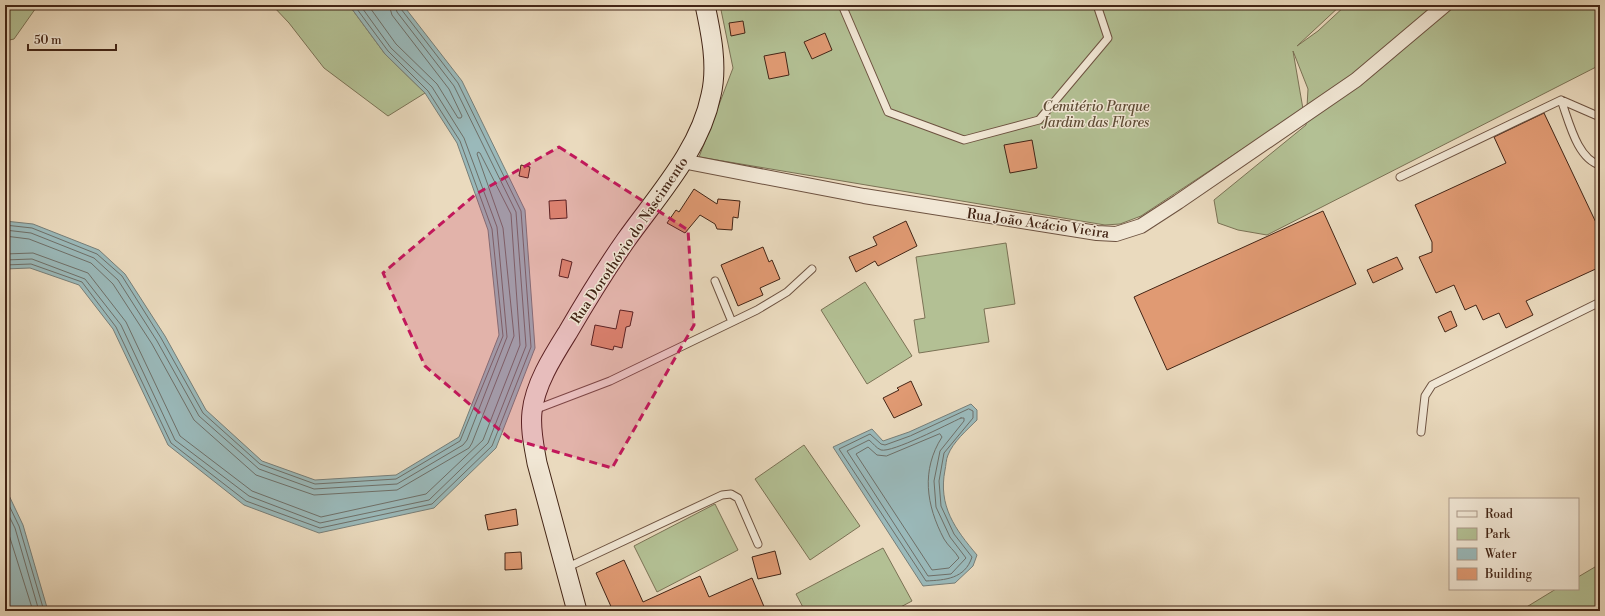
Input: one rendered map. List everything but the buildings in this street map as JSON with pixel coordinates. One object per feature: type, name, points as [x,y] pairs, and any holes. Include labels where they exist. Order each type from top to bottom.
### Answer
[{"type":"street","name":"Rua Dorothóvio do Nascimento","points":[[577,611],[537,463],[533,437],[532,411],[537,392],[551,359],[605,270],[682,161],[704,122],[712,93],[712,48],[705,5]]},
{"type":"street","name":"Rua João Acácio Vieira","points":[[682,161],[864,196],[1097,233],[1116,234],[1141,226],[1291,126],[1356,80],[1445,5]]},
{"type":"lane","points":[[842,5],[888,112],[964,140],[1039,120],[1108,38],[1097,5]]},
{"type":"lane","points":[[1400,177],[1561,100],[1600,116]]},
{"type":"lane","points":[[1561,100],[1583,155],[1593,163],[1600,165]]},
{"type":"lane","points":[[532,411],[610,381],[757,310],[787,292],[812,269]]},
{"type":"lane","points":[[714,281],[732,322]]},
{"type":"lane","points":[[1421,432],[1425,396],[1432,385],[1600,302]]},
{"type":"lane","points":[[565,569],[722,494],[732,494],[738,498],[758,544]]},
{"type":"highlighted area","points":[[559,147],[688,230],[694,325],[612,468],[509,438],[425,366],[383,273],[476,194]]},
{"type":"green space","points":[[5,5],[38,5],[14,39],[5,41]]},
{"type":"green space","points":[[272,5],[349,5],[385,54],[425,93],[388,116],[324,68],[289,23]]},
{"type":"green space","name":"Cemitério Parque Jardim das Flores","points":[[720,5],[1341,5],[1297,46],[1318,31],[1346,5],[1600,5],[1600,65],[1267,235],[1238,230],[1218,223],[1214,200],[1306,125],[1308,89],[1293,51],[1303,109],[1141,216],[1120,224],[1105,225],[699,157],[733,68]]},
{"type":"green space","points":[[1006,243],[1015,304],[984,309],[989,342],[919,353],[914,320],[925,318],[916,257]]},
{"type":"green space","points":[[865,282],[912,356],[867,384],[821,310]]},
{"type":"green space","points":[[804,445],[860,526],[810,560],[755,479]]},
{"type":"green space","points":[[715,504],[738,550],[657,592],[634,546]]},
{"type":"green space","points":[[883,548],[912,601],[893,611],[805,611],[796,594]]},
{"type":"green space","points":[[1600,564],[1600,611],[1520,611],[1554,590],[1579,590],[1579,576]]},
{"type":"water","points":[[349,5],[403,5],[462,81],[525,210],[535,348],[496,448],[434,508],[319,533],[244,505],[168,445],[113,329],[79,285],[30,268],[5,269],[5,221],[33,224],[99,250],[125,274],[165,336],[206,410],[262,461],[315,480],[396,475],[459,437],[499,335],[488,230],[457,143],[425,93],[385,54]]},
{"type":"water","points":[[971,404],[977,410],[977,420],[950,450],[947,458],[943,483],[946,506],[950,516],[955,526],[977,555],[973,566],[955,583],[923,586],[833,447],[872,429],[883,441],[909,432]]},
{"type":"water","points":[[5,487],[23,525],[48,611],[8,611],[5,594]]}]
